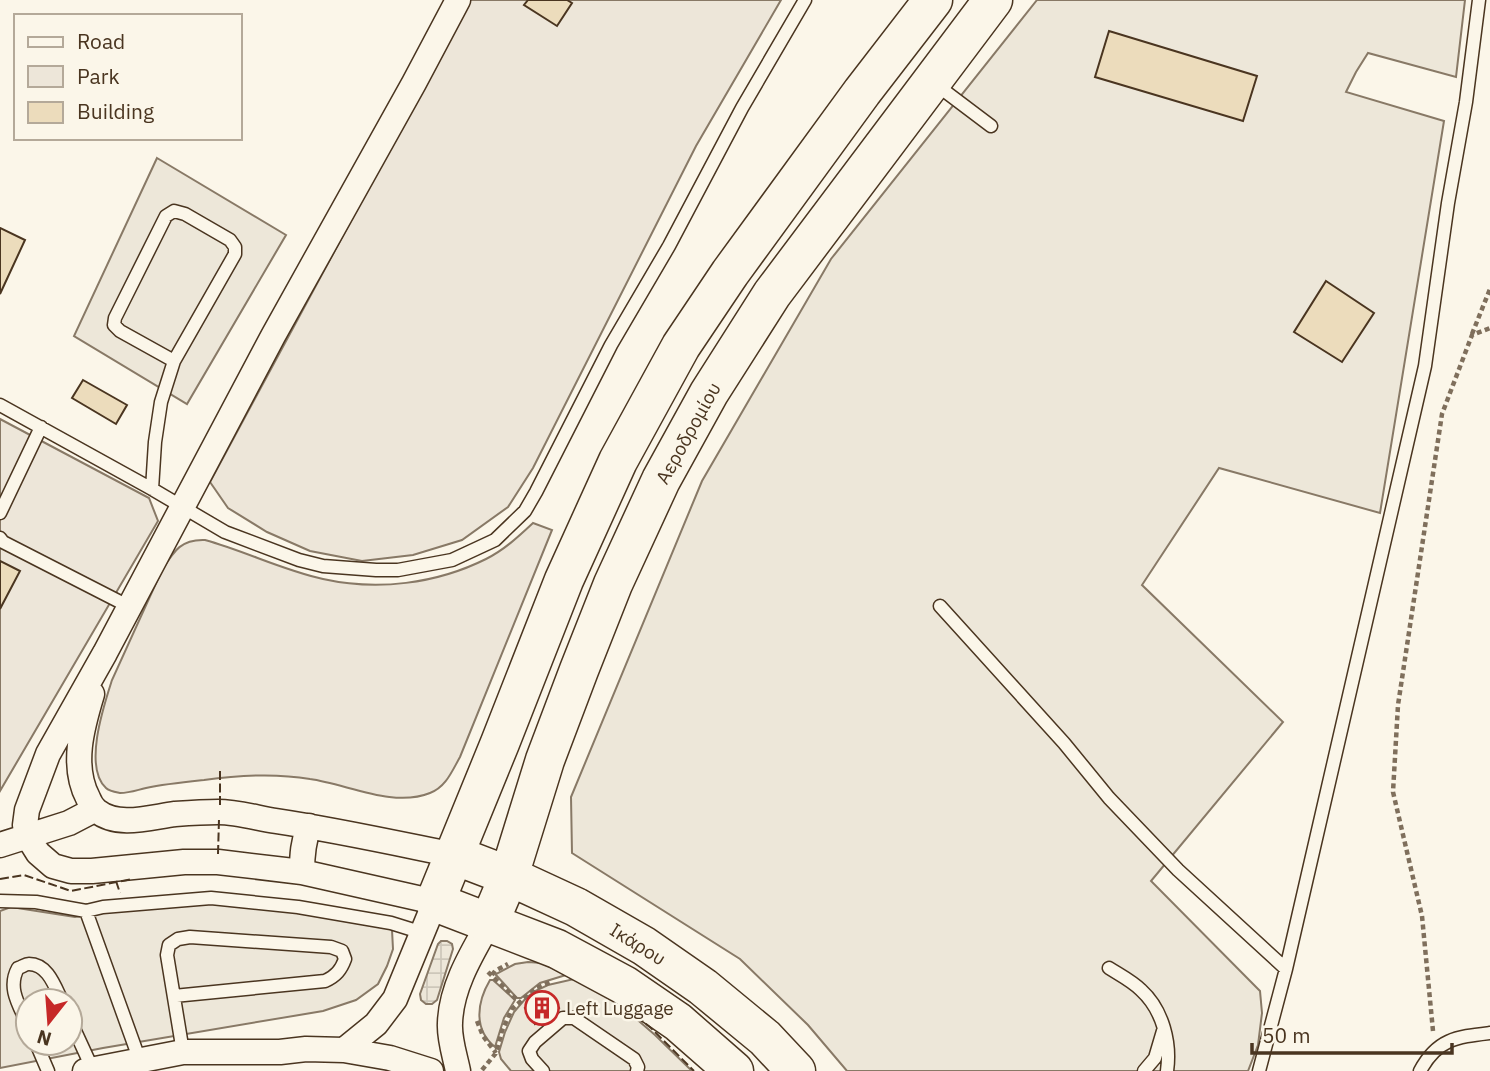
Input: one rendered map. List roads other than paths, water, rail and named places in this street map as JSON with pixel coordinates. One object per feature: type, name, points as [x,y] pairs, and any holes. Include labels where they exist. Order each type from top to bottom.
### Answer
[{"type":"main road","points":[[734,1071],[678,1022],[624,985],[557,949],[489,923],[429,918],[564,580],[618,461],[681,346],[763,227],[933,0]]},
{"type":"main road","name":"Αεροδρομίου","points":[[489,923],[509,876],[545,760],[579,670],[613,584],[661,480],[709,393],[772,294],[993,0]]},
{"type":"main road","name":"Ικάρου","points":[[454,855],[509,876],[576,907],[644,946],[704,987],[765,1038],[796,1071]]},
{"type":"street","points":[[344,1050],[376,1024],[395,999],[429,918],[302,872],[218,862],[71,871],[53,866],[38,853],[28,837],[27,810],[44,763],[273,336],[458,0]]},
{"type":"street","points":[[105,653],[86,714],[79,764],[86,794],[94,810],[124,820],[219,812],[309,826],[454,855]]},
{"type":"street","points":[[0,845],[69,823],[94,810]]},
{"type":"street","points":[[302,872],[302,852],[309,826]]},
{"type":"street","points":[[458,1071],[449,1025],[452,1004],[466,963],[489,923]]},
{"type":"street","points":[[89,1070],[183,1052],[280,1052],[306,1049],[344,1050],[390,1058],[431,1071]]},
{"type":"street","points":[[247,1071],[265,1058],[280,1052]]},
{"type":"lane","points":[[0,405],[225,532],[276,552],[323,566],[398,569],[452,560],[495,540],[525,511],[536,492],[611,345],[805,0]]},
{"type":"lane","points":[[1259,1071],[1286,969],[1425,366],[1479,0]]},
{"type":"lane","points":[[931,80],[991,126]]},
{"type":"lane","points":[[152,489],[161,402],[174,360],[235,254],[235,247],[230,240],[185,214],[174,211],[166,216],[115,318],[114,325],[120,331],[174,360]]},
{"type":"lane","points":[[0,513],[41,427]]},
{"type":"lane","points":[[0,538],[128,607]]},
{"type":"lane","points":[[940,606],[1064,743],[1109,798],[1169,861],[1286,969]]},
{"type":"lane","points":[[0,901],[36,901],[86,911],[103,907],[211,898],[298,907],[391,923],[429,918]]},
{"type":"lane","points":[[86,911],[140,1060]]},
{"type":"lane","points":[[174,996],[325,981],[342,968],[345,959],[342,951],[331,947],[190,937],[178,939],[169,945],[167,955],[183,1052]]},
{"type":"lane","points":[[14,993],[13,977],[18,968],[29,964],[42,968],[56,987]]},
{"type":"lane","points":[[1109,968],[1141,990],[1159,1014],[1169,1058],[1167,1071]]},
{"type":"lane","points":[[543,1071],[532,1059],[529,1051],[535,1042],[563,1018],[568,1017],[575,1018],[634,1059],[637,1071]]},
{"type":"lane","points":[[1144,1071],[1155,1058],[1164,1027]]},
{"type":"lane","points":[[1420,1071],[1434,1049],[1447,1041],[1490,1033]]},
{"type":"place","name":"Left Luggage","points":[[542,1008]]}]
